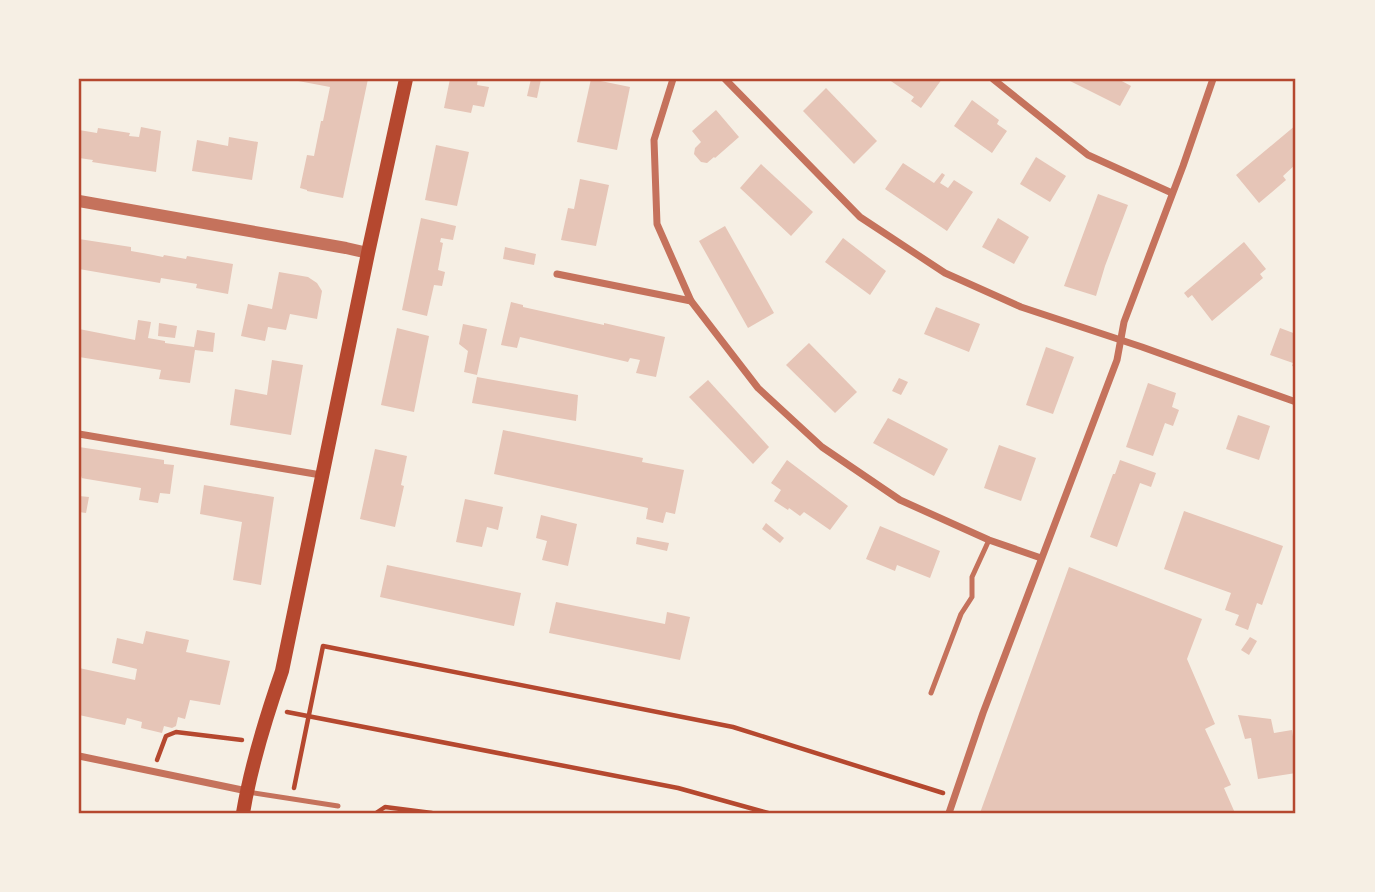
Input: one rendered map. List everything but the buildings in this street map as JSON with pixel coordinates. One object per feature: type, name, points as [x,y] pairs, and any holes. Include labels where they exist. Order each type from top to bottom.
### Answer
[{"type":"main road","points":[[243,813],[269,709],[282,671],[406,79]]},
{"type":"street","points":[[673,79],[654,140],[657,224],[691,301],[758,388],[822,447],[900,500],[989,540],[1041,558]]},
{"type":"street","points":[[725,79],[860,217],[945,272],[1021,307],[1296,402]]},
{"type":"street","points":[[993,79],[1088,155],[1172,193]]},
{"type":"street","points":[[949,813],[1041,558],[1117,360],[1124,322],[1213,79]]},
{"type":"street","points":[[79,201],[368,253]]},
{"type":"street","points":[[557,274],[691,301]]},
{"type":"street","points":[[79,434],[321,475]]},
{"type":"street","points":[[79,756],[247,791]]},
{"type":"lane","points":[[931,694],[961,614],[972,597],[972,577],[989,540]]},
{"type":"lane","points":[[247,791],[338,806]]},
{"type":"path","points":[[292,799],[323,646],[733,727],[955,797]]},
{"type":"path","points":[[269,709],[678,788],[768,813]]},
{"type":"path","points":[[163,744],[166,736],[176,732],[261,742]]},
{"type":"path","points":[[376,813],[385,807],[432,813]]}]
